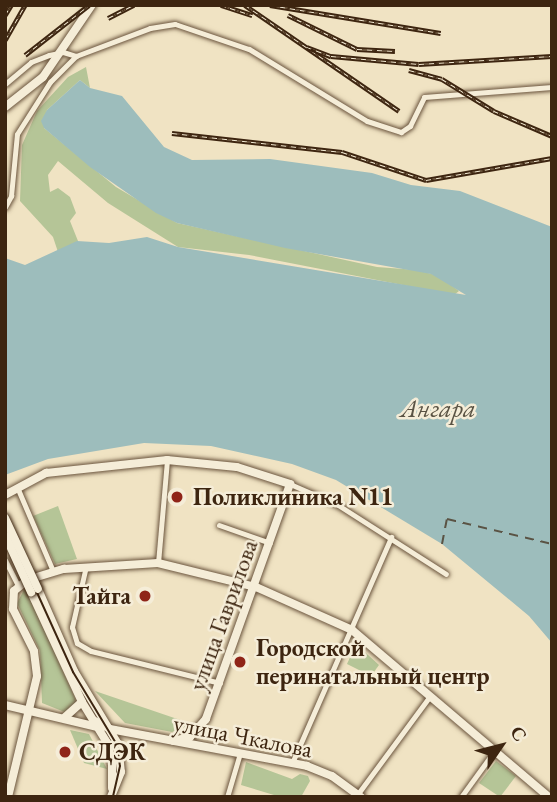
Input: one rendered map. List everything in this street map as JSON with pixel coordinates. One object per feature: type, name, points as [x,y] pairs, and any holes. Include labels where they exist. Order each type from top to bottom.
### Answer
[{"type":"main road","points":[[5,107],[43,77],[92,5]]},
{"type":"main road","points":[[5,495],[46,473],[167,460],[237,467],[290,484]]},
{"type":"main road","name":"улица Гаврилова","points":[[173,741],[190,737],[204,725],[256,587],[290,484]]},
{"type":"main road","points":[[5,518],[82,702],[112,759],[112,794]]},
{"type":"main road","points":[[5,535],[74,671],[110,729],[122,763],[112,794]]},
{"type":"main road","points":[[8,797],[9,778],[29,713],[37,665],[12,604],[18,586],[53,571],[86,566],[158,563],[256,587],[352,630],[549,797]]},
{"type":"main road","points":[[62,719],[73,715],[82,702]]},
{"type":"main road","points":[[5,705],[29,713],[95,724]]},
{"type":"main road","name":"улица Чкалова","points":[[95,724],[292,763],[324,772],[358,796]]},
{"type":"street","points":[[5,207],[11,196],[17,134],[50,82],[76,57],[150,28],[191,27],[249,49],[367,121],[401,132],[410,126],[424,97],[552,87]]},
{"type":"street","points":[[5,84],[31,62],[62,52],[76,57]]},
{"type":"street","points":[[158,563],[167,460]]},
{"type":"street","points":[[290,484],[391,537],[446,574]]},
{"type":"street","points":[[17,487],[53,571]]},
{"type":"street","points":[[219,525],[270,543]]},
{"type":"street","points":[[292,763],[391,537]]},
{"type":"street","points":[[5,561],[18,586]]},
{"type":"street","points":[[86,566],[72,627],[76,643],[91,651],[220,683]]},
{"type":"street","points":[[358,796],[430,696]]},
{"type":"street","points":[[461,797],[495,750]]},
{"type":"street","points":[[227,797],[240,753]]},
{"type":"green space","points":[[86,67],[90,88],[80,80],[47,110],[44,128],[116,187],[177,223],[377,267],[417,270],[439,276],[459,291],[454,295],[249,255],[178,247],[108,203],[58,161],[48,175],[50,192],[58,188],[70,197],[76,213],[70,221],[78,241],[58,252],[53,237],[20,201],[22,145],[37,111],[68,77]]},
{"type":"green space","points":[[58,506],[77,559],[55,564],[33,516]]},
{"type":"green space","points":[[25,588],[75,698],[76,704],[67,713],[42,703],[40,651],[17,603]]},
{"type":"green space","points":[[356,644],[379,665],[371,676],[347,664]]},
{"type":"green space","points":[[95,691],[192,724],[172,732],[125,723]]},
{"type":"green space","points":[[70,730],[89,734],[107,769],[84,763]]},
{"type":"green space","points":[[496,761],[516,776],[500,797],[479,783]]},
{"type":"green space","points":[[246,762],[292,779],[300,774],[308,776],[310,781],[301,797],[274,795],[241,785]]},
{"type":"water","name":"Ангара","points":[[80,80],[90,88],[122,96],[164,147],[192,160],[270,159],[372,173],[411,185],[460,191],[552,227],[552,643],[529,616],[442,544],[336,480],[292,464],[211,446],[144,443],[48,459],[5,475],[5,258],[25,265],[77,241],[109,243],[147,237],[178,247],[466,295],[431,274],[285,248],[177,223],[156,213],[90,167],[44,128],[41,121],[47,110]]},
{"type":"ferry route","points":[[442,544],[447,519],[552,544]]},
{"type":"tram line","points":[[5,522],[73,672],[117,745],[120,766],[113,797]]},
{"type":"railway","points":[[5,15],[11,5]]},
{"type":"railway","points":[[5,40],[25,5]]},
{"type":"railway","points":[[25,55],[89,5]]},
{"type":"railway","points":[[108,18],[134,5]]},
{"type":"railway","points":[[221,5],[252,15]]},
{"type":"railway","points":[[245,5],[399,111]]},
{"type":"railway","points":[[270,5],[441,33]]},
{"type":"railway","points":[[288,15],[357,49],[395,51]]},
{"type":"railway","points":[[307,47],[331,56],[419,64],[552,56]]},
{"type":"railway","points":[[409,70],[442,79],[494,111],[552,136]]},
{"type":"railway","points":[[172,133],[342,152],[426,180],[552,158]]},
{"type":"place","name":"Поликлиника N11","points":[[177,497]]},
{"type":"place","name":"Тайга","points":[[145,596]]},
{"type":"place","name":"Городской перинатальный центр","points":[[240,662]]},
{"type":"place","name":"СДЭК","points":[[65,752]]}]
